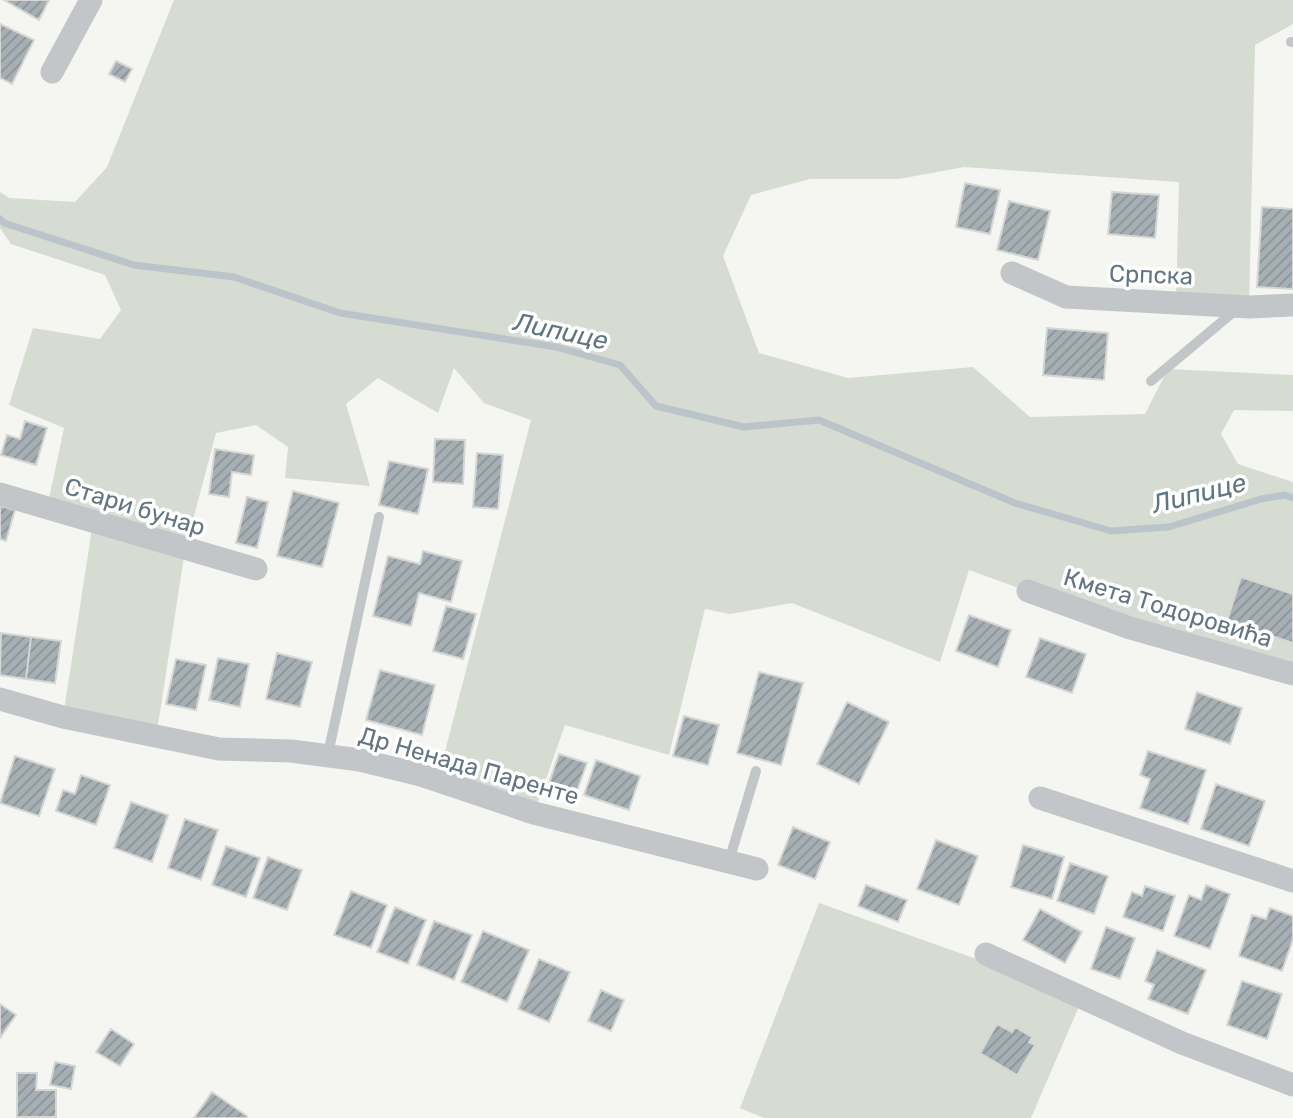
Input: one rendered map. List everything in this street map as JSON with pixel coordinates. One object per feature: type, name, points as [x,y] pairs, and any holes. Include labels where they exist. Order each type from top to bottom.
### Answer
[{"type":"street","points":[[52,72],[91,0]]},
{"type":"street","name":"Српска","points":[[1012,274],[1066,297],[1240,306],[1293,305]]},
{"type":"street","name":"Стари бунар","points":[[0,494],[256,569]]},
{"type":"street","name":"Кмета Тодоровића","points":[[1028,591],[1130,628],[1293,674]]},
{"type":"street","name":"Др Ненада Паренте","points":[[0,699],[63,717],[196,745],[328,754],[385,765],[534,813],[757,869]]},
{"type":"street","points":[[1040,798],[1293,881]]},
{"type":"street","points":[[986,954],[1182,1043],[1293,1085]]},
{"type":"lane","points":[[1151,381],[1240,306]]},
{"type":"lane","points":[[328,754],[379,517]]},
{"type":"lane","points":[[729,861],[756,771]]},
{"type":"shaded area","points":[[174,0],[1293,0],[1293,24],[1255,45],[1249,307],[1176,301],[1179,182],[964,167],[899,179],[810,179],[751,195],[723,256],[759,353],[848,378],[973,367],[1030,417],[1145,414],[1168,369],[1293,375],[1293,411],[1234,410],[1221,434],[1238,464],[1293,482],[1293,679],[1130,628],[969,570],[940,662],[792,603],[730,614],[705,609],[669,755],[565,725],[534,813],[437,782],[531,420],[484,403],[454,368],[438,413],[378,378],[346,404],[370,486],[285,478],[288,447],[256,425],[216,433],[185,550],[156,738],[63,717],[93,522],[47,508],[64,428],[9,405],[33,328],[100,339],[121,310],[105,275],[11,244],[0,228],[0,192],[9,198],[75,202],[107,167]]},
{"type":"shaded area","points":[[819,903],[1083,997],[1031,1118],[764,1118],[740,1108]]},
{"type":"building","points":[[4,0],[49,0],[39,20]]},
{"type":"building","points":[[0,24],[34,40],[12,84],[0,78]]},
{"type":"building","points":[[116,61],[132,69],[125,82],[109,74]]},
{"type":"building","points":[[965,183],[1000,190],[990,234],[956,227]]},
{"type":"building","points":[[1112,192],[1159,195],[1155,238],[1108,234]]},
{"type":"building","points":[[1009,201],[1050,211],[1038,260],[997,250]]},
{"type":"building","points":[[1262,207],[1293,209],[1293,289],[1257,287]]},
{"type":"building","points":[[1047,328],[1108,333],[1104,380],[1043,375]]},
{"type":"building","points":[[25,421],[47,428],[36,465],[1,455],[7,435],[20,439]]},
{"type":"building","points":[[435,439],[465,440],[463,484],[433,482]]},
{"type":"building","points":[[215,449],[254,455],[251,475],[232,472],[229,497],[209,494]]},
{"type":"building","points":[[477,453],[503,455],[498,509],[473,507]]},
{"type":"building","points":[[389,461],[428,469],[418,514],[379,505]]},
{"type":"building","points":[[293,491],[339,503],[322,567],[277,556]]},
{"type":"building","points":[[247,497],[268,502],[257,548],[236,543]]},
{"type":"building","points":[[0,506],[15,510],[6,541],[0,539]]},
{"type":"building","points":[[423,551],[462,561],[451,602],[419,593],[411,626],[373,616],[388,556],[420,564]]},
{"type":"building","points":[[1241,577],[1293,594],[1293,643],[1227,621]]},
{"type":"building","points":[[446,606],[476,614],[463,659],[433,651]]},
{"type":"building","points":[[969,615],[1011,630],[998,667],[956,651]]},
{"type":"building","points":[[1,633],[31,637],[26,679],[0,675]]},
{"type":"building","points":[[31,637],[61,641],[55,683],[26,679]]},
{"type":"building","points":[[1040,638],[1086,654],[1072,693],[1026,677]]},
{"type":"building","points":[[277,653],[312,662],[300,707],[266,699]]},
{"type":"building","points":[[218,658],[249,664],[240,707],[209,700]]},
{"type":"building","points":[[176,659],[206,665],[196,710],[166,704]]},
{"type":"building","points":[[380,670],[435,685],[422,735],[366,720]]},
{"type":"building","points":[[759,672],[803,683],[781,765],[737,753]]},
{"type":"building","points":[[1197,692],[1242,708],[1230,744],[1185,729]]},
{"type":"building","points":[[847,702],[889,722],[859,784],[817,764]]},
{"type":"building","points":[[684,716],[719,725],[708,765],[673,756]]},
{"type":"building","points":[[1148,751],[1206,770],[1188,824],[1140,808],[1150,779],[1140,775]]},
{"type":"building","points":[[559,754],[587,763],[574,799],[547,789]]},
{"type":"building","points":[[15,756],[55,769],[39,816],[0,803]]},
{"type":"building","points":[[596,760],[640,776],[629,810],[584,795]]},
{"type":"building","points":[[81,775],[110,785],[96,825],[56,811],[63,790],[75,794]]},
{"type":"building","points":[[1216,784],[1265,801],[1249,846],[1201,829]]},
{"type":"building","points":[[131,802],[168,815],[152,862],[114,848]]},
{"type":"building","points":[[185,819],[218,830],[201,880],[168,868]]},
{"type":"building","points":[[793,827],[830,842],[815,879],[778,865]]},
{"type":"building","points":[[936,840],[978,856],[959,905],[917,889]]},
{"type":"building","points":[[1023,845],[1064,857],[1052,899],[1011,887]]},
{"type":"building","points":[[226,846],[260,858],[246,897],[212,885]]},
{"type":"building","points":[[268,857],[302,870],[287,910],[253,898]]},
{"type":"building","points":[[1070,863],[1108,876],[1094,914],[1057,901]]},
{"type":"building","points":[[866,885],[907,900],[898,922],[858,906]]},
{"type":"building","points":[[1206,885],[1230,894],[1210,949],[1174,936],[1189,895],[1201,900]]},
{"type":"building","points":[[1145,886],[1175,896],[1163,931],[1123,917],[1132,892],[1142,896]]},
{"type":"building","points":[[351,891],[387,905],[371,948],[334,935]]},
{"type":"building","points":[[395,907],[426,920],[408,964],[377,952]]},
{"type":"building","points":[[1270,908],[1293,916],[1293,939],[1282,971],[1239,956],[1252,915],[1266,919]]},
{"type":"building","points":[[1040,909],[1082,932],[1065,963],[1023,940]]},
{"type":"building","points":[[434,921],[472,935],[454,980],[417,965]]},
{"type":"building","points":[[1106,927],[1135,938],[1120,979],[1091,969]]},
{"type":"building","points":[[483,931],[529,950],[507,1002],[461,982]]},
{"type":"building","points":[[1157,950],[1206,970],[1188,1014],[1148,999],[1154,985],[1145,981]]},
{"type":"building","points":[[539,959],[570,972],[549,1022],[518,1009]]},
{"type":"building","points":[[1242,981],[1282,994],[1267,1039],[1227,1025]]},
{"type":"building","points":[[601,990],[624,1000],[611,1031],[588,1021]]},
{"type":"building","points":[[0,1004],[16,1015],[0,1038]]},
{"type":"building","points":[[997,1024],[1012,1032],[1015,1027],[1032,1037],[1029,1042],[1035,1045],[1017,1075],[980,1053]]},
{"type":"building","points":[[111,1029],[134,1044],[120,1066],[96,1052]]},
{"type":"building","points":[[55,1062],[75,1066],[71,1089],[50,1085]]},
{"type":"building","points":[[17,1073],[37,1073],[36,1090],[56,1090],[56,1117],[17,1117]]},
{"type":"building","points":[[212,1092],[247,1116],[246,1118],[194,1118]]},
{"type":"waterway","name":"Липице","points":[[0,219],[4,223],[134,265],[234,277],[340,313],[556,347],[620,365],[656,406],[744,427],[819,420],[1015,503],[1111,531],[1169,527],[1261,499],[1285,495],[1293,498]]}]
